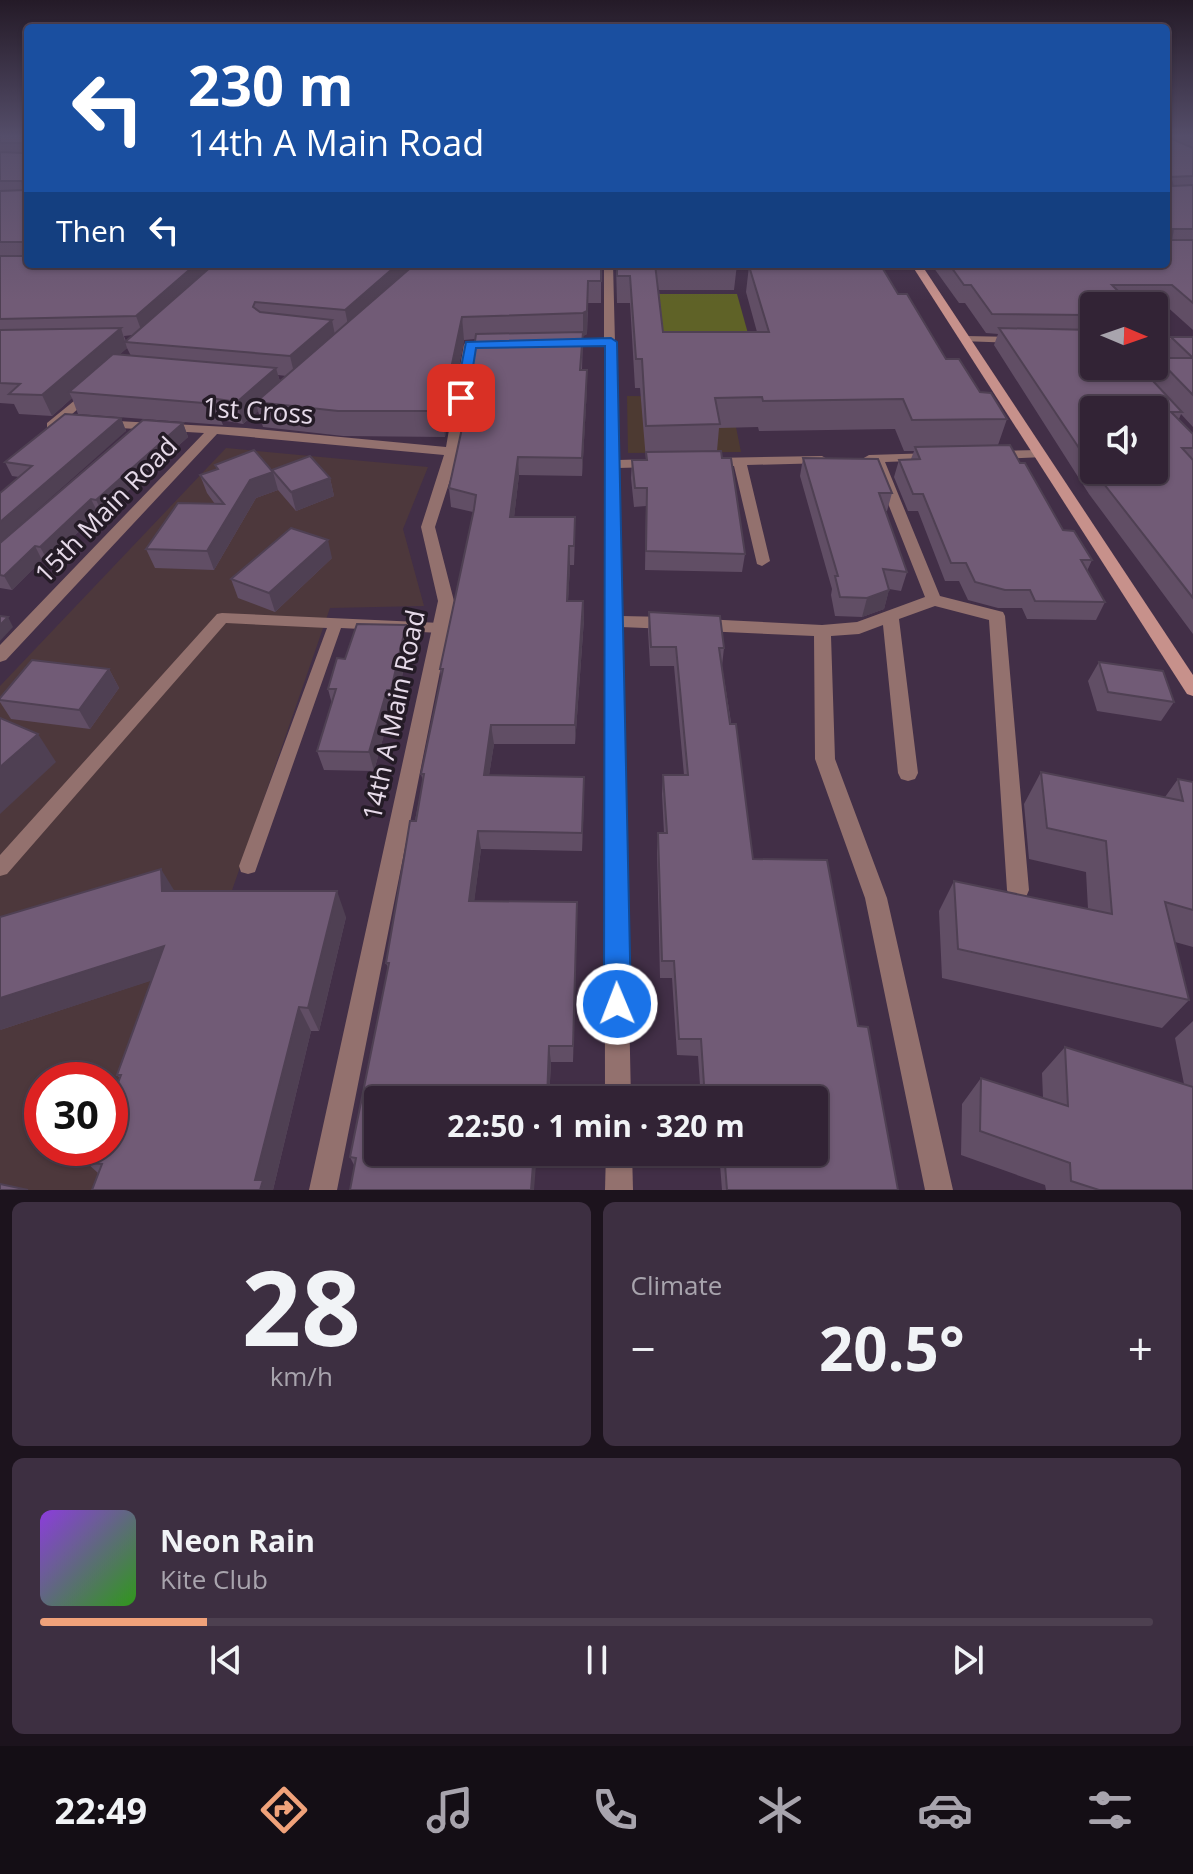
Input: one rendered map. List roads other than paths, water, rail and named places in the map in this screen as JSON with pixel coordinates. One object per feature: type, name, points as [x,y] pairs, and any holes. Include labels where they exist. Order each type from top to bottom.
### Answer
[{"type":"street","points":[[609,268],[618,1086]]},
{"type":"street","points":[[919,268],[1193,689]]},
{"type":"street","points":[[965,339],[1022,340]]},
{"type":"street","points":[[1168,341],[1193,341]]},
{"type":"street","points":[[548,343],[611,342]]},
{"type":"street","name":"14th A Main Road","points":[[323,1190],[446,601],[428,527],[452,452],[470,344],[502,344]]},
{"type":"street","points":[[37,438],[75,420],[105,378]]},
{"type":"street","name":"1st Cross","points":[[75,420],[138,432],[251,427],[452,452]]},
{"type":"street","name":"15th Main Road","points":[[0,656],[213,431]]},
{"type":"street","points":[[980,456],[1039,454]]},
{"type":"street","points":[[847,459],[951,456]]},
{"type":"street","points":[[877,459],[934,600]]},
{"type":"street","points":[[692,463],[831,460]]},
{"type":"street","points":[[740,462],[762,561]]},
{"type":"street","points":[[612,464],[676,463]]},
{"type":"street","points":[[613,621],[822,631],[859,628],[934,600],[997,616],[1018,890]]},
{"type":"street","points":[[890,617],[908,773]]},
{"type":"street","points":[[822,631],[825,759],[876,898],[939,1190]]},
{"type":"street","points":[[619,1166],[619,1190]]},
{"type":"lane","points":[[0,868],[222,618],[441,628]]},
{"type":"lane","points":[[248,866],[336,623]]}]
